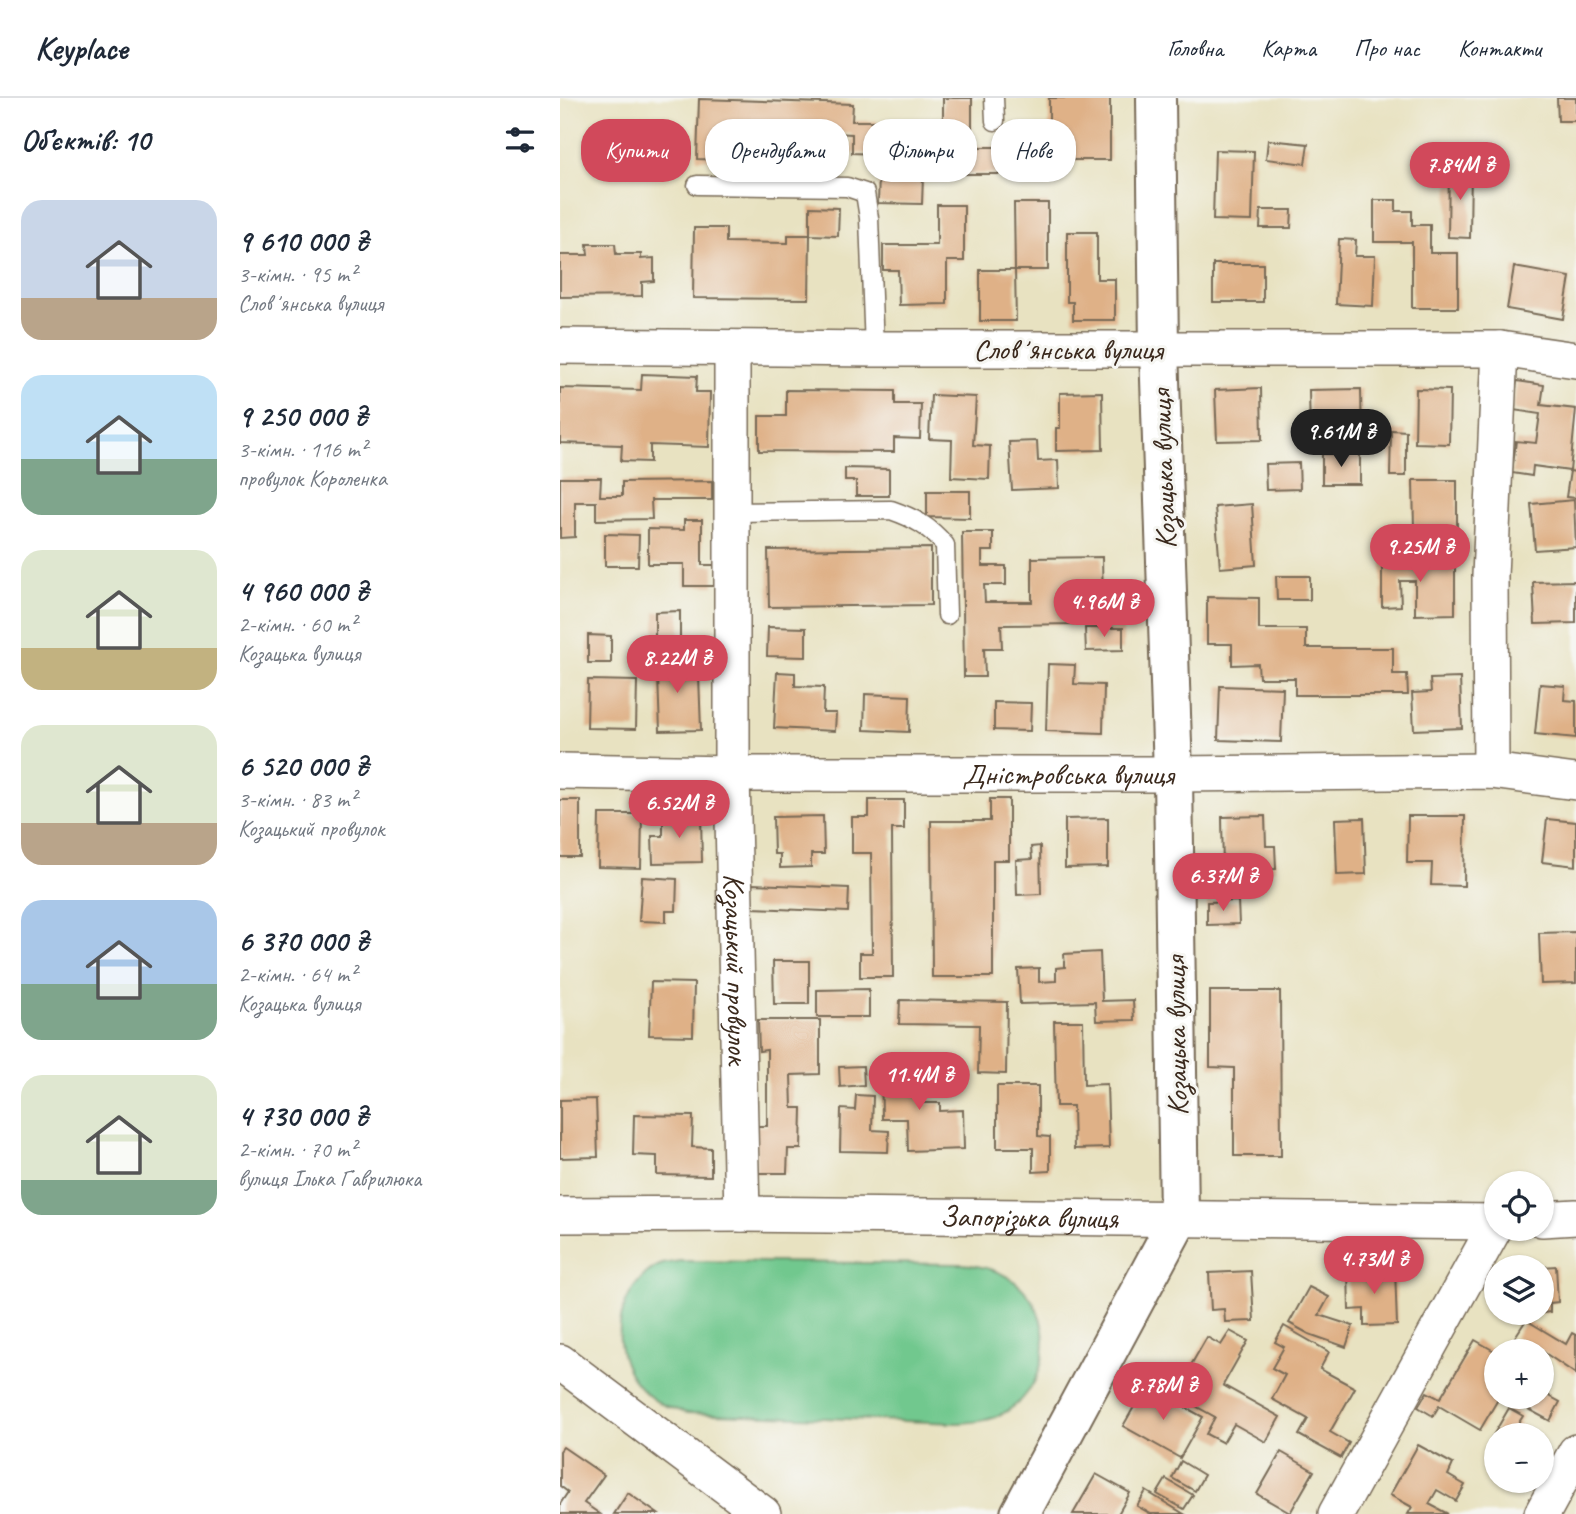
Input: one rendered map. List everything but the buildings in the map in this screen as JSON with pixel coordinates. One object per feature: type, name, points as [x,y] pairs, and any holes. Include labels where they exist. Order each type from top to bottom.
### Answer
[{"type":"street","name":"Козацька вулиця","points":[[1020,1514],[1179,1219],[1173,775],[1158,349],[1156,98]]},
{"type":"street","name":"Словʼянська вулиця","points":[[560,346],[1500,349],[1576,359]]},
{"type":"street","name":"Козацький провулок","points":[[732,348],[732,774],[742,1214]]},
{"type":"street","points":[[1491,771],[1490,576],[1500,349]]},
{"type":"street","name":"Дністровська вулиця","points":[[560,771],[1173,775],[1491,771],[1576,782]]},
{"type":"street","name":"Запорізька вулиця","points":[[560,1215],[742,1214],[1484,1224]]},
{"type":"street","points":[[1554,1218],[1576,1217]]},
{"type":"street","points":[[1336,1514],[1487,1241]]},
{"type":"street","points":[[560,1362],[762,1514]]},
{"type":"street","points":[[1542,1514],[1576,1452]]},
{"type":"lane","points":[[994,98],[995,119]]},
{"type":"lane","points":[[697,185],[847,187],[864,193],[869,218],[874,349]]},
{"type":"lane","points":[[732,512],[891,510],[914,518],[926,525],[945,545],[947,615]]},
{"type":"green space","points":[[681,1261],[962,1264],[993,1270],[1021,1287],[1033,1302],[1041,1319],[1044,1338],[1038,1374],[1029,1390],[1016,1404],[1000,1415],[974,1422],[687,1413],[677,1410],[657,1401],[637,1384],[623,1357],[620,1328],[627,1300],[640,1280],[660,1265]]}]
